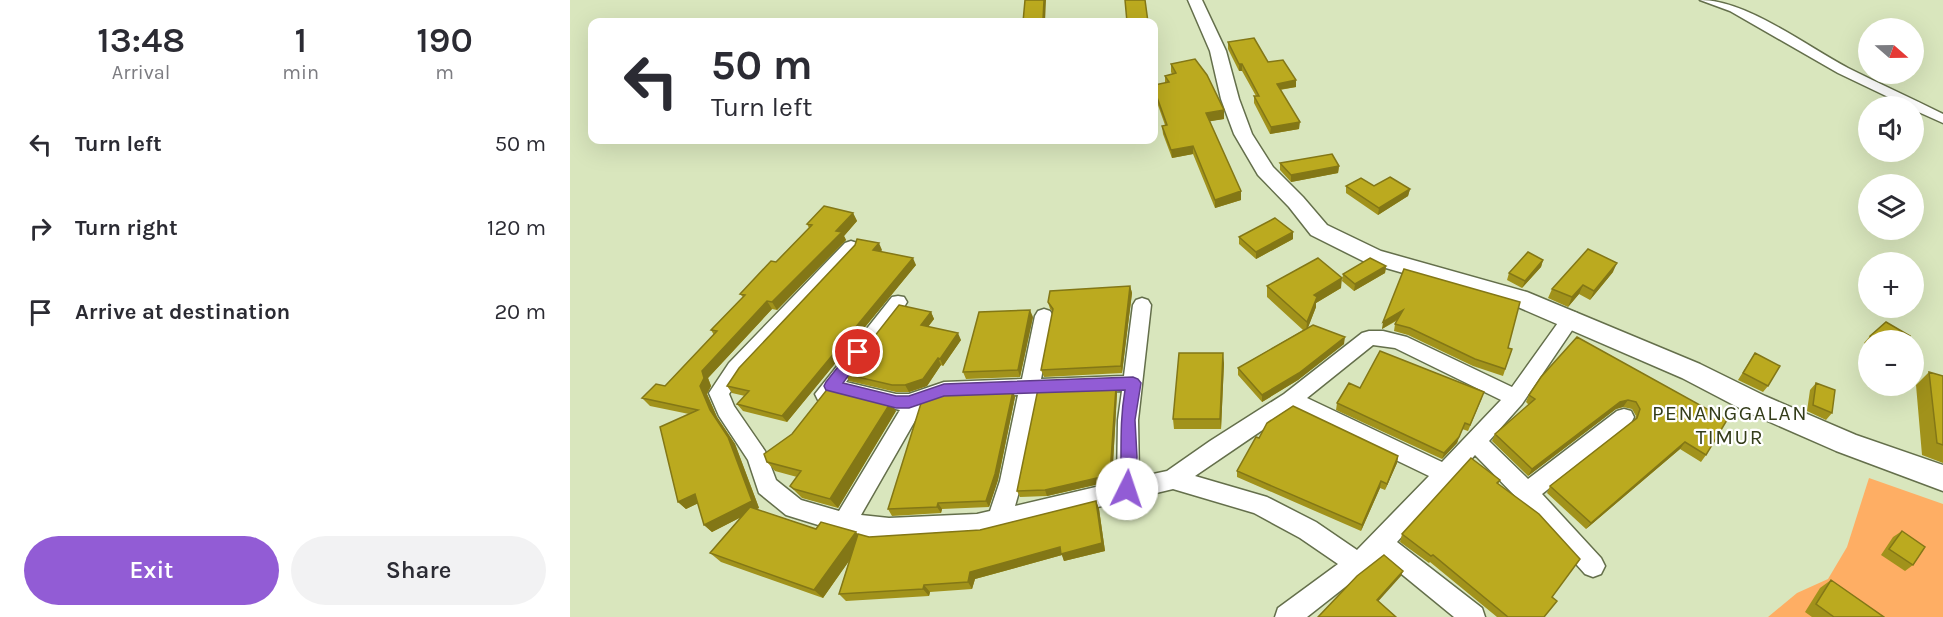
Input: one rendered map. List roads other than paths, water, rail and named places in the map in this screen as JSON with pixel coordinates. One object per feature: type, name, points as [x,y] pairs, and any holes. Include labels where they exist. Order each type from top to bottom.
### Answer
[{"type":"street","points":[[1195,0],[1218,51],[1230,99],[1243,134],[1265,171],[1296,202],[1318,230],[1373,257],[1519,298],[1571,318],[1846,442],[1935,476]]},
{"type":"street","points":[[1706,0],[1734,9],[1843,70],[1943,119]]},
{"type":"street","points":[[851,247],[736,368],[719,393],[726,410],[766,453],[767,486],[794,508],[844,523],[889,529],[976,525],[1173,479],[1217,447],[1291,400],[1369,338],[1400,342],[1515,398]]},
{"type":"street","points":[[810,412],[898,302]]},
{"type":"street","points":[[1127,489],[1128,420],[1142,305]]},
{"type":"street","points":[[999,520],[1011,481],[1044,316]]},
{"type":"street","points":[[1288,617],[1358,564],[1381,543],[1515,398],[1571,318]]},
{"type":"street","points":[[831,386],[896,402],[909,402],[944,390],[1133,383]]},
{"type":"street","points":[[844,523],[918,398]]},
{"type":"street","points":[[1291,400],[1444,473]]},
{"type":"street","points":[[1527,493],[1624,417]]},
{"type":"street","points":[[1476,442],[1527,493],[1593,566]]},
{"type":"street","points":[[1173,479],[1259,504],[1308,530],[1358,564]]},
{"type":"street","points":[[1381,543],[1473,617]]},
{"type":"district","name":"PENANGGALAN TIMUR","points":[[1730,425]]}]
